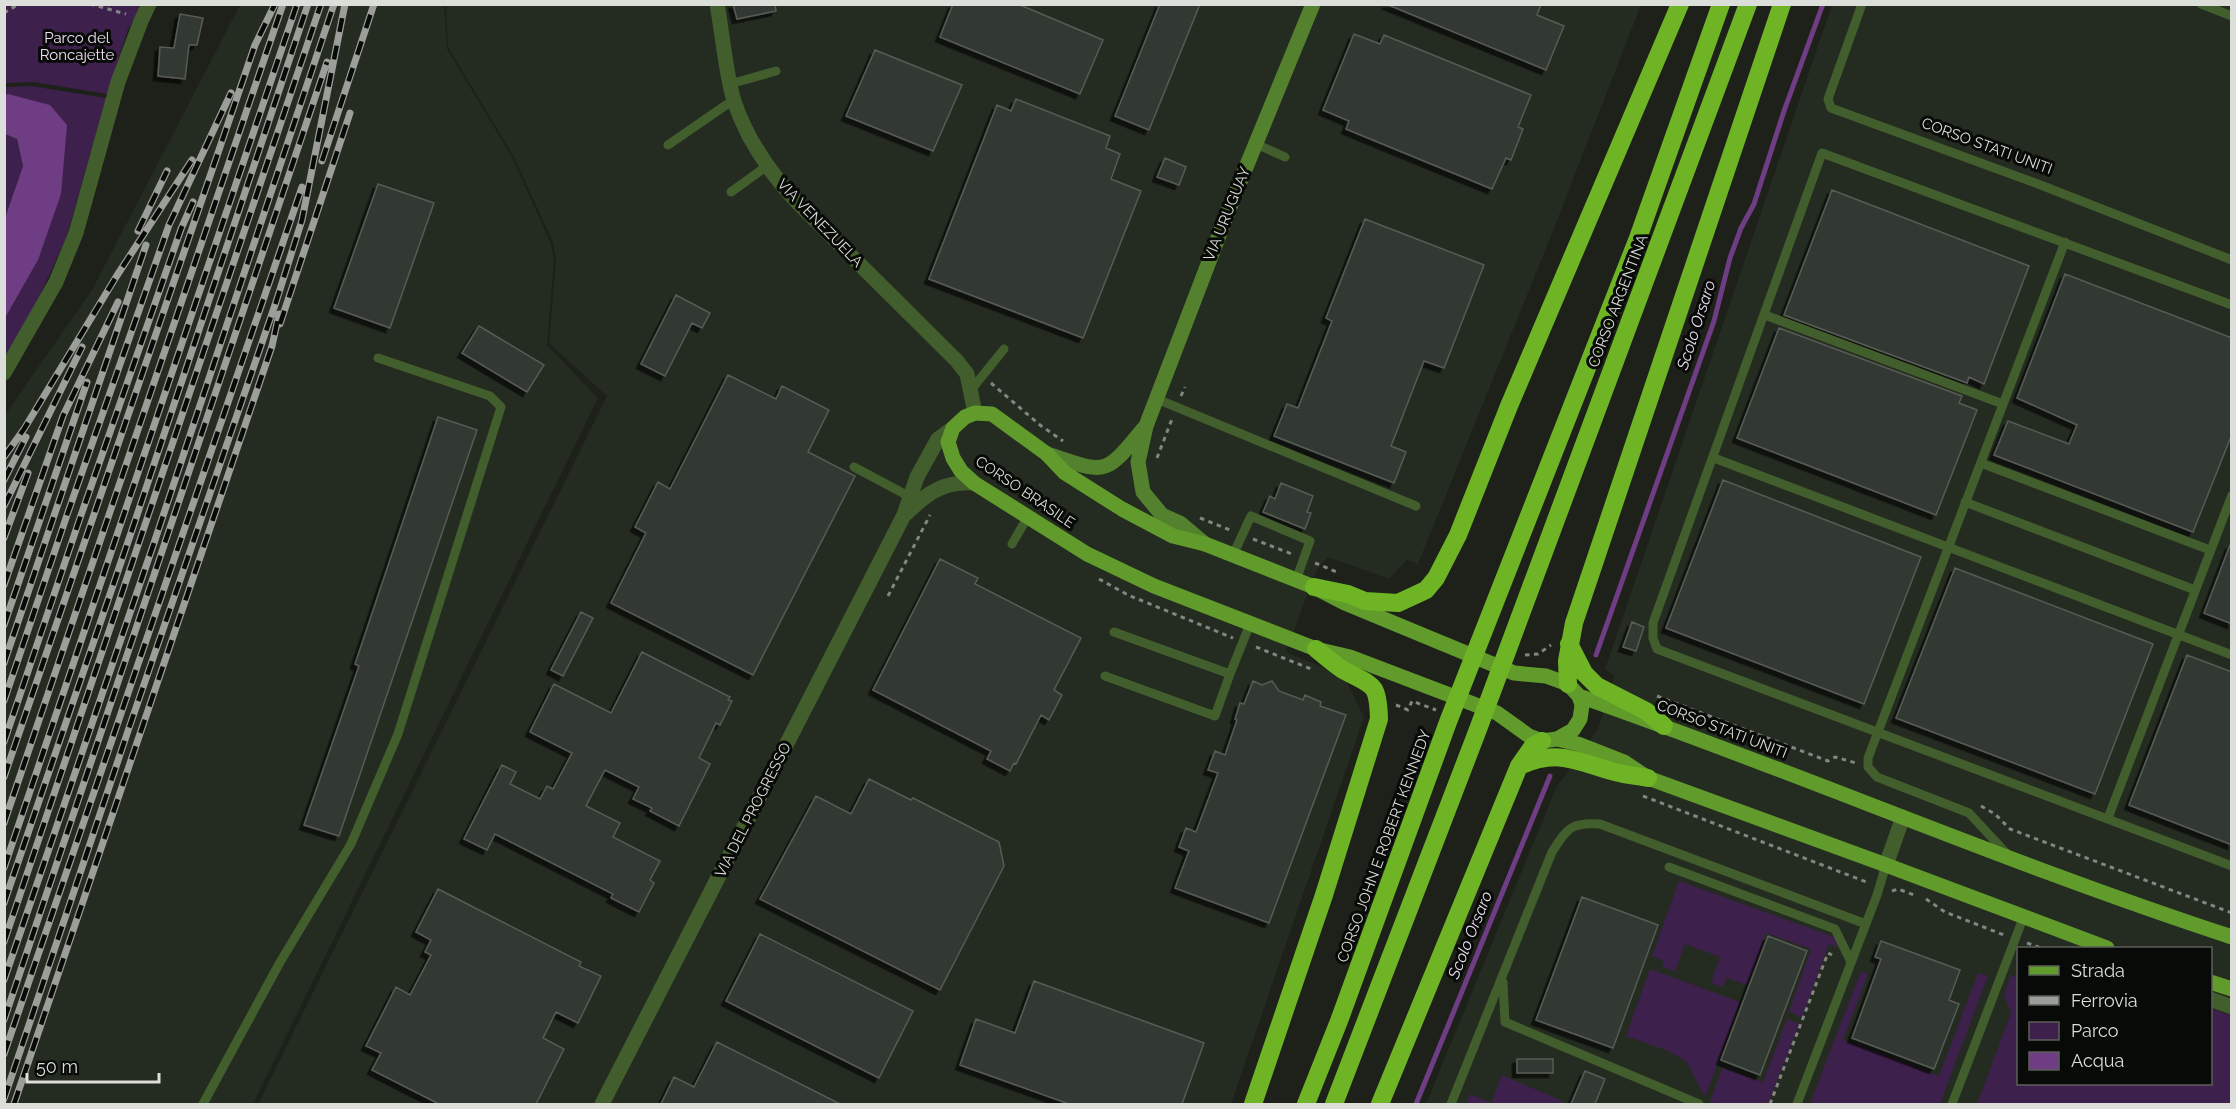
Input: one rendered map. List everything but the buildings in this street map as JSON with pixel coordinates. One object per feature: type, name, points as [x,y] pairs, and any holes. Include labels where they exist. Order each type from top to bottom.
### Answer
[{"type":"highway","points":[[1314,587],[1348,594],[1365,601],[1398,603],[1426,590],[1436,578],[1458,535],[1509,406],[1680,4]]},
{"type":"highway","name":"CORSO ARGENTINA","points":[[1496,600],[1638,238],[1721,4]]},
{"type":"highway","name":"CORSO ARGENTINA","points":[[1334,1104],[1477,732],[1748,4]]},
{"type":"highway","points":[[1574,690],[1562,640],[1574,623],[1782,4]]},
{"type":"highway","name":"CORSO JOHN E ROBERT KENNEDY","points":[[1306,1104],[1496,600]]},
{"type":"highway","points":[[1562,640],[1584,673],[1597,686],[1646,711],[1664,726]]},
{"type":"highway","points":[[1253,1104],[1324,895],[1379,719],[1378,698],[1374,688],[1367,681],[1341,669],[1316,650]]},
{"type":"highway","points":[[1380,1104],[1519,766],[1533,746],[1550,740]]},
{"type":"highway","points":[[1519,766],[1549,757],[1574,758],[1616,773],[1648,778]]},
{"type":"main road","points":[[953,428],[965,417],[975,413],[992,414],[1047,454],[1065,473],[1122,509],[1173,536],[1204,544],[1314,587]]},
{"type":"main road","name":"CORSO BRASILE","points":[[953,428],[948,442],[953,458],[961,471],[974,483],[1027,518],[1087,554],[1154,586],[1316,650],[1350,657],[1497,713],[1518,730],[1550,740]]},
{"type":"main road","name":"CORSO STATI UNITI","points":[[1314,587],[1345,603],[1514,673],[1546,676],[1574,690],[1664,726],[2010,858],[2142,908],[2232,937]]},
{"type":"main road","points":[[1550,740],[1573,730],[1580,719],[1581,705],[1574,690]]},
{"type":"main road","points":[[1550,740],[1578,744],[1624,762],[1648,778],[2104,947]]},
{"type":"main road","points":[[2212,982],[2232,989]]},
{"type":"street","points":[[4,373],[56,282],[76,233],[118,82],[149,4]]},
{"type":"street","name":"VIA VENEZUELA","points":[[717,4],[730,84],[735,102],[756,150],[778,181],[957,361],[967,374],[975,413]]},
{"type":"street","name":"VIA URUGUAY","points":[[1204,544],[1180,523],[1162,515],[1143,492],[1138,462],[1146,426],[1233,199],[1313,4]]},
{"type":"street","name":"VIA URUGUAY","points":[[1047,454],[1083,467],[1098,469],[1112,465],[1146,426]]},
{"type":"street","name":"VIA DEL PROGRESSO","points":[[602,1104],[914,499],[917,477],[938,439],[953,428]]},
{"type":"street","points":[[914,499],[943,486],[964,482],[974,483]]},
{"type":"street","points":[[1886,865],[1903,817]]},
{"type":"street","points":[[2212,999],[2232,1007]]},
{"type":"lane","name":"CORSO STATI UNITI","points":[[1862,4],[1828,99],[1831,108],[2038,184],[2232,260]]},
{"type":"lane","points":[[2201,4],[2232,16]]},
{"type":"lane","points":[[730,84],[776,71]]},
{"type":"lane","points":[[668,145],[726,105],[735,102]]},
{"type":"lane","points":[[1256,144],[1285,157]]},
{"type":"lane","points":[[2232,305],[1822,153],[1653,623],[1653,638],[1657,649],[2232,866]]},
{"type":"lane","points":[[731,192],[767,166]]},
{"type":"lane","points":[[2010,858],[1969,813],[1877,777],[1868,767],[1868,758],[2065,242]]},
{"type":"lane","points":[[1765,315],[2003,404]]},
{"type":"lane","points":[[971,390],[1004,349]]},
{"type":"lane","points":[[203,1104],[279,964],[351,844],[398,735],[501,407],[489,396],[378,358]]},
{"type":"lane","points":[[1157,399],[1416,506]]},
{"type":"lane","points":[[1714,458],[2232,655]]},
{"type":"lane","points":[[1981,463],[2210,550]]},
{"type":"lane","points":[[855,467],[914,499]]},
{"type":"lane","points":[[2108,818],[2232,495]]},
{"type":"lane","points":[[1965,502],[2195,590]]},
{"type":"lane","points":[[1233,555],[1251,516],[1310,541],[1296,580]]},
{"type":"lane","points":[[1012,544],[1027,518]]},
{"type":"lane","points":[[1105,676],[1215,716],[1250,624]]},
{"type":"lane","points":[[1114,632],[1230,674]]},
{"type":"lane","points":[[1451,1104],[1552,852],[1566,831],[1584,823],[1600,825],[1866,924]]},
{"type":"lane","points":[[1797,1104],[1866,924],[1886,865]]},
{"type":"lane","points":[[1669,867],[1835,929],[1851,962]]},
{"type":"lane","points":[[1952,1104],[2024,916]]},
{"type":"lane","points":[[1503,976],[1505,1022],[1699,1104]]},
{"type":"path","points":[[4,13],[20,4]]},
{"type":"path","points":[[90,4],[126,14],[141,21]]},
{"type":"path","points":[[991,382],[1040,425],[1066,443]]},
{"type":"path","points":[[1154,467],[1185,387]]},
{"type":"path","points":[[888,596],[934,508]]},
{"type":"path","points":[[1262,543],[1289,553]]},
{"type":"path","points":[[1520,655],[1538,654],[1562,640]]},
{"type":"path","points":[[1649,693],[1828,760],[1835,757]]},
{"type":"path","points":[[1640,795],[1867,882]]},
{"type":"path","points":[[1975,804],[1995,814],[2010,830],[2232,913]]},
{"type":"path","points":[[1891,891],[1898,889],[1927,899],[1945,912],[2002,934]]},
{"type":"path","points":[[2020,940],[2038,947]]},
{"type":"shaded area","points":[[240,5],[444,5],[447,49],[512,157],[551,244],[554,261],[547,345],[598,398],[253,1104],[5,1104],[5,415],[92,290]]},
{"type":"shaded area","points":[[446,5],[1641,5],[1549,241],[1418,564],[1407,560],[1389,579],[1328,557],[1316,571],[1286,652],[1344,676],[1364,717],[1231,1104],[258,1104],[607,396],[549,343],[556,260],[553,242],[514,157],[448,47]]},
{"type":"shaded area","points":[[1832,5],[2231,5],[2231,1104],[1426,1104],[1556,788],[1598,729],[1614,676],[1605,669]]},
{"type":"green space","name":"Parco del Roncajette","points":[[4,5],[143,5],[128,29],[107,94],[34,82],[5,83]]},
{"type":"green space","points":[[31,86],[106,98],[66,238],[20,339],[5,362],[5,318],[38,260],[50,105],[5,95],[5,87]]},
{"type":"green space","points":[[5,134],[17,139],[23,166],[5,218]]},
{"type":"green space","points":[[1679,881],[1845,941],[1842,948],[1829,944],[1802,1017],[1789,1012],[1811,949],[1766,933],[1747,985],[1727,978],[1723,987],[1711,983],[1720,957],[1685,944],[1675,971],[1662,967],[1664,961],[1652,956]]},
{"type":"green space","points":[[1650,969],[1740,1002],[1705,1097],[1686,1061],[1668,1051],[1626,1036]]},
{"type":"green space","points":[[1861,971],[1868,974],[1843,1040],[1939,1076],[1978,973],[1988,976],[1940,1104],[1810,1104]]},
{"type":"green space","points":[[2017,974],[2017,1085],[2212,1085],[2212,1008],[2231,1016],[2231,1104],[1977,1104],[2011,1013],[2004,995],[2011,975],[2016,977]]},
{"type":"green space","points":[[1787,1019],[1799,1024],[1768,1104],[1710,1102],[1722,1068],[1763,1082]]},
{"type":"green space","points":[[1502,1075],[1562,1101],[1561,1104],[1466,1104],[1470,1094],[1491,1103]]},
{"type":"water","points":[[5,95],[50,105],[67,125],[61,194],[38,260],[5,318],[5,218],[23,166],[17,139],[5,134]]},
{"type":"waterway","name":"Scolo Orsaro","points":[[1596,655],[1714,321],[1730,258],[1741,228],[1754,204],[1784,111],[1823,4]]},
{"type":"waterway","name":"Scolo Orsaro","points":[[1416,1104],[1550,776]]},
{"type":"railway","points":[[4,777],[255,45],[275,4]]},
{"type":"railway","points":[[4,823],[283,4]]},
{"type":"railway","points":[[4,868],[297,4]]},
{"type":"railway","points":[[4,903],[308,4]]},
{"type":"railway","points":[[4,942],[321,4]]},
{"type":"railway","points":[[4,980],[155,540],[334,4]]},
{"type":"railway","points":[[4,1099],[302,220],[345,4]]},
{"type":"railway","points":[[322,161],[374,4]]},
{"type":"railway","points":[[4,1020],[327,62]]},
{"type":"railway","points":[[4,701],[169,225],[231,93]]},
{"type":"railway","points":[[280,324],[350,113]]},
{"type":"railway","points":[[4,457],[24,429],[116,277],[192,160]]},
{"type":"railway","points":[[138,231],[167,171]]},
{"type":"railway","points":[[4,1054],[302,187]]},
{"type":"railway","points":[[4,742],[181,229],[193,202]]},
{"type":"railway","points":[[4,663],[146,245]]},
{"type":"railway","points":[[4,585],[63,416],[118,302]]},
{"type":"railway","points":[[14,1104],[272,346],[279,314]]},
{"type":"railway","points":[[4,506],[82,347]]},
{"type":"railway","points":[[4,625],[87,382]]},
{"type":"railway","points":[[4,480],[26,437]]},
{"type":"railway","points":[[4,538],[28,473]]}]
